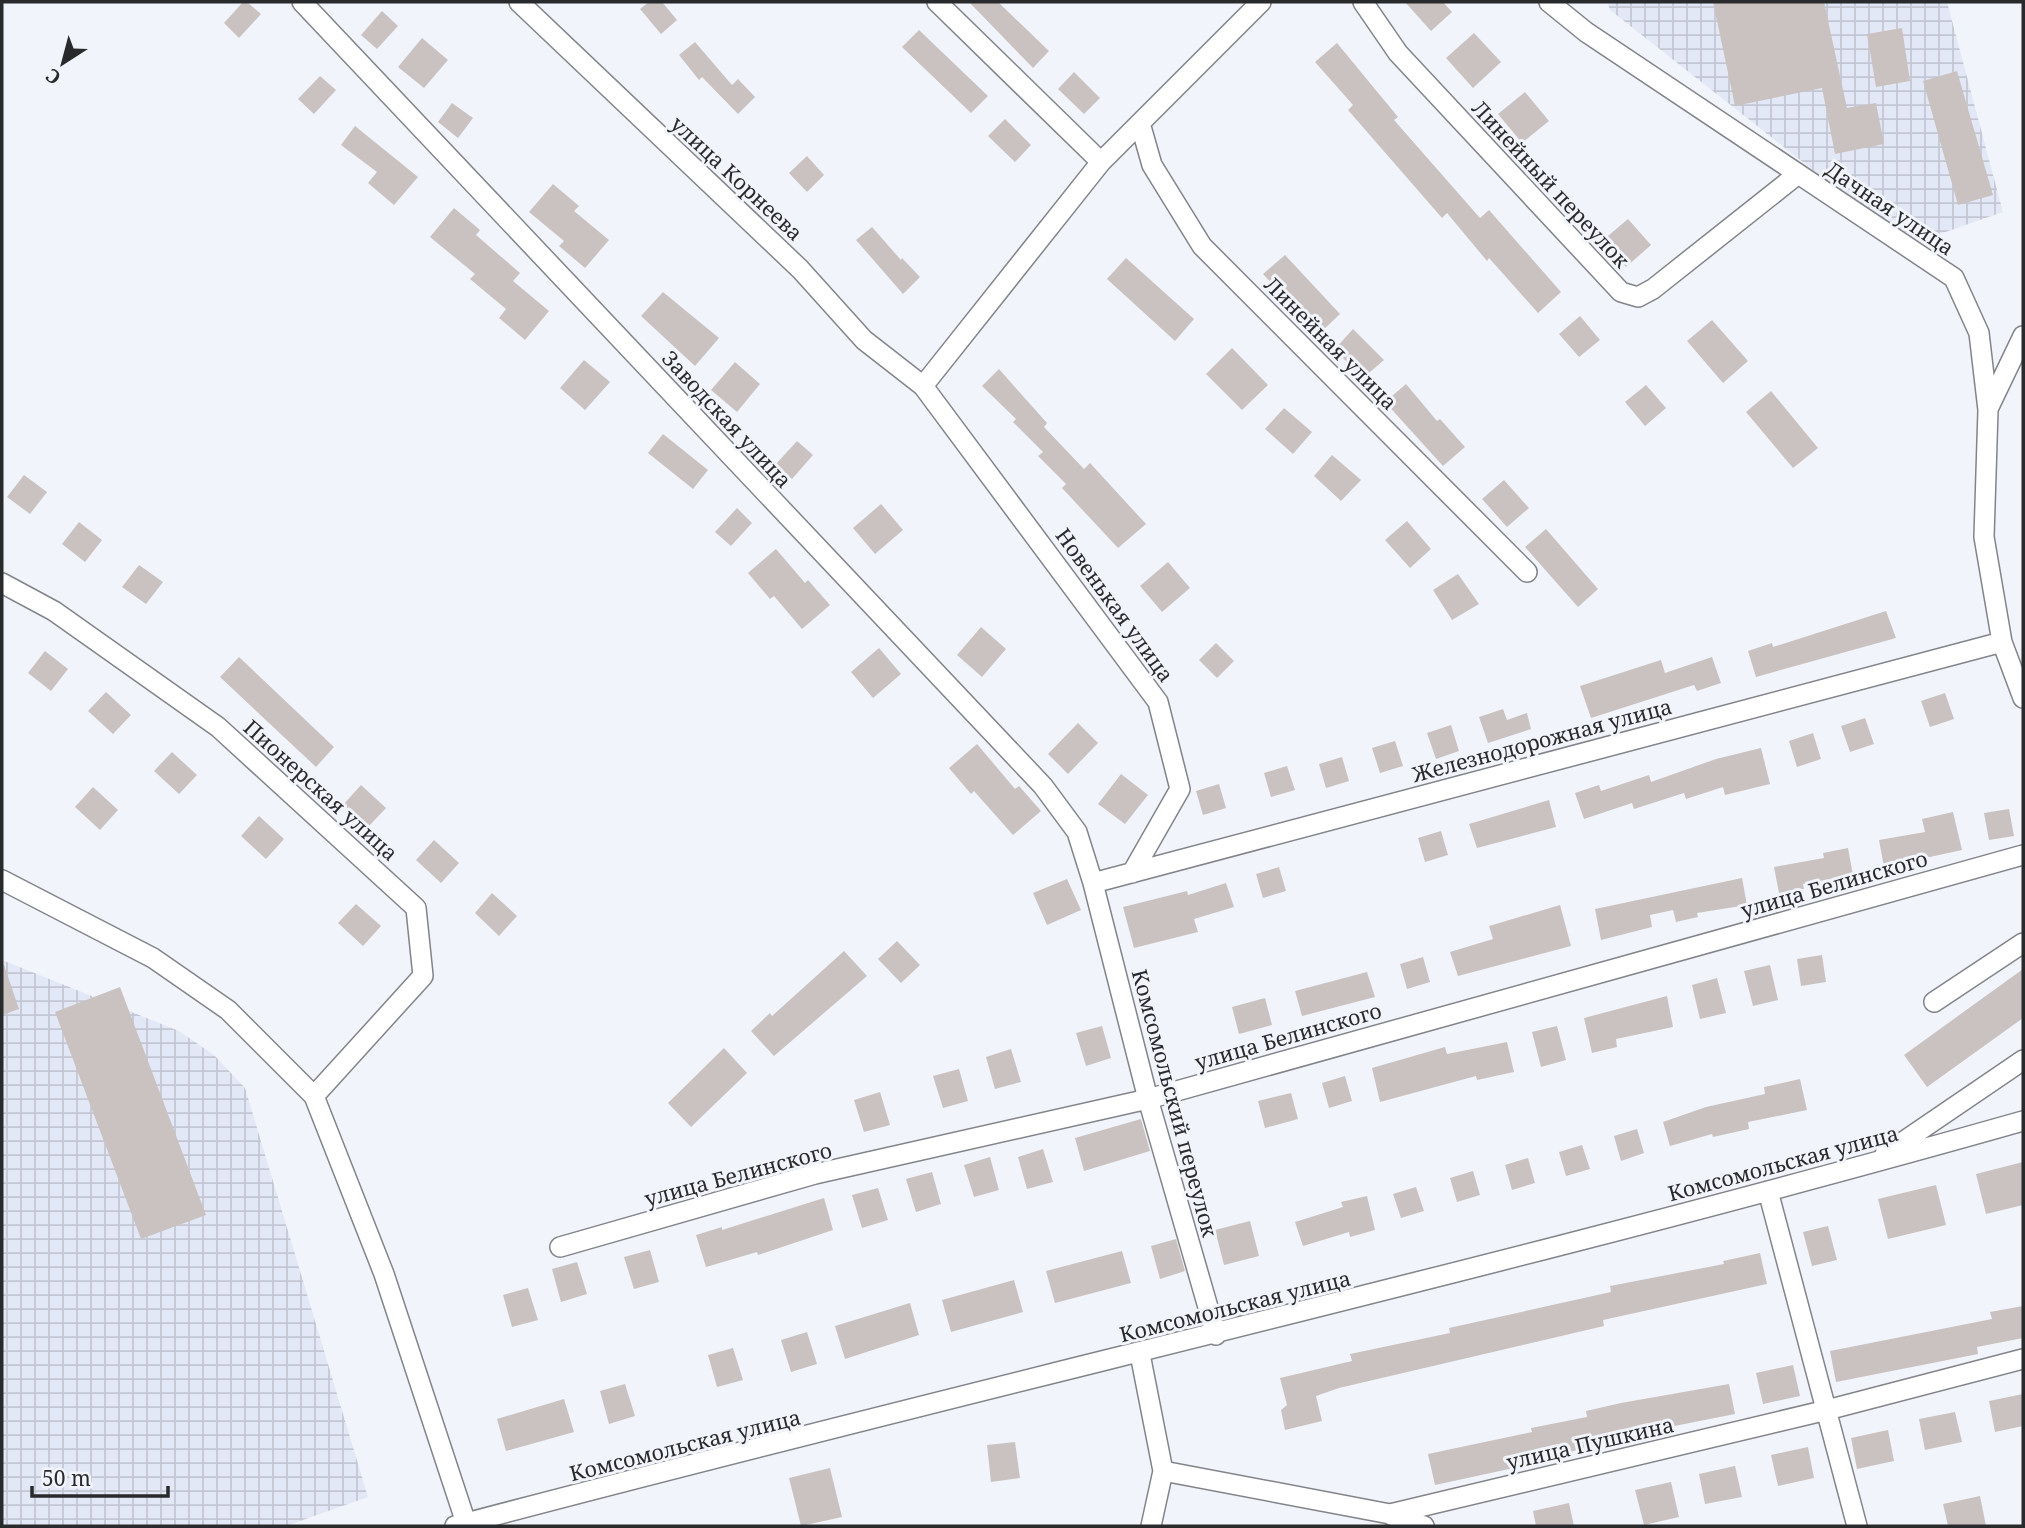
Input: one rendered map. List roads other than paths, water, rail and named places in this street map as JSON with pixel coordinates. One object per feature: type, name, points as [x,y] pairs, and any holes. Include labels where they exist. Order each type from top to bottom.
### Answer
[{"type":"street","name":"Заводская улица","points":[[302,2],[1043,786],[1077,832],[1093,883]]},
{"type":"street","name":"улица Корнеева","points":[[519,2],[800,269],[864,340],[923,386]]},
{"type":"street","points":[[937,2],[1101,162]]},
{"type":"street","points":[[923,386],[1101,162],[1261,2]]},
{"type":"street","name":"Линейный переулок","points":[[1363,2],[1398,53],[1621,292],[1637,297],[1653,289],[1798,174]]},
{"type":"street","name":"Дачная улица","points":[[1549,2],[1586,32],[1954,278],[1979,333],[1988,410],[1984,537],[2002,642],[2023,698]]},
{"type":"street","name":"Линейная улица","points":[[1140,123],[1152,165],[1202,246],[1527,572]]},
{"type":"street","points":[[1988,410],[2023,336]]},
{"type":"street","name":"Новенькая улица","points":[[923,386],[1158,702],[1180,789],[1132,873]]},
{"type":"street","name":"Пионерская улица","points":[[2,583],[54,611],[218,727],[416,908],[423,976],[314,1096]]},
{"type":"street","name":"Железнодорожная улица","points":[[1093,883],[2002,642]]},
{"type":"street","name":"улица Белинского","points":[[560,1247],[816,1174],[1148,1099],[2023,855]]},
{"type":"street","points":[[2,880],[118,940],[174,973],[228,1010],[314,1096],[384,1275],[460,1525]]},
{"type":"street","name":"Комсомольский переулок","points":[[1093,883],[1148,1099],[1216,1335]]},
{"type":"street","points":[[1934,1002],[2023,943]]},
{"type":"street","points":[[1867,1165],[2023,1060]]},
{"type":"street","name":"Комсомольская улица","points":[[460,1525],[1216,1335],[1867,1165],[2023,1121]]},
{"type":"street","points":[[1768,1191],[1857,1526]]},
{"type":"street","points":[[1140,1354],[1163,1471],[1151,1526]]},
{"type":"street","name":"улица Пушкина","points":[[1163,1471],[1390,1514],[1827,1410],[2023,1359]]},
{"type":"street","points":[[1390,1514],[1424,1526]]}]
